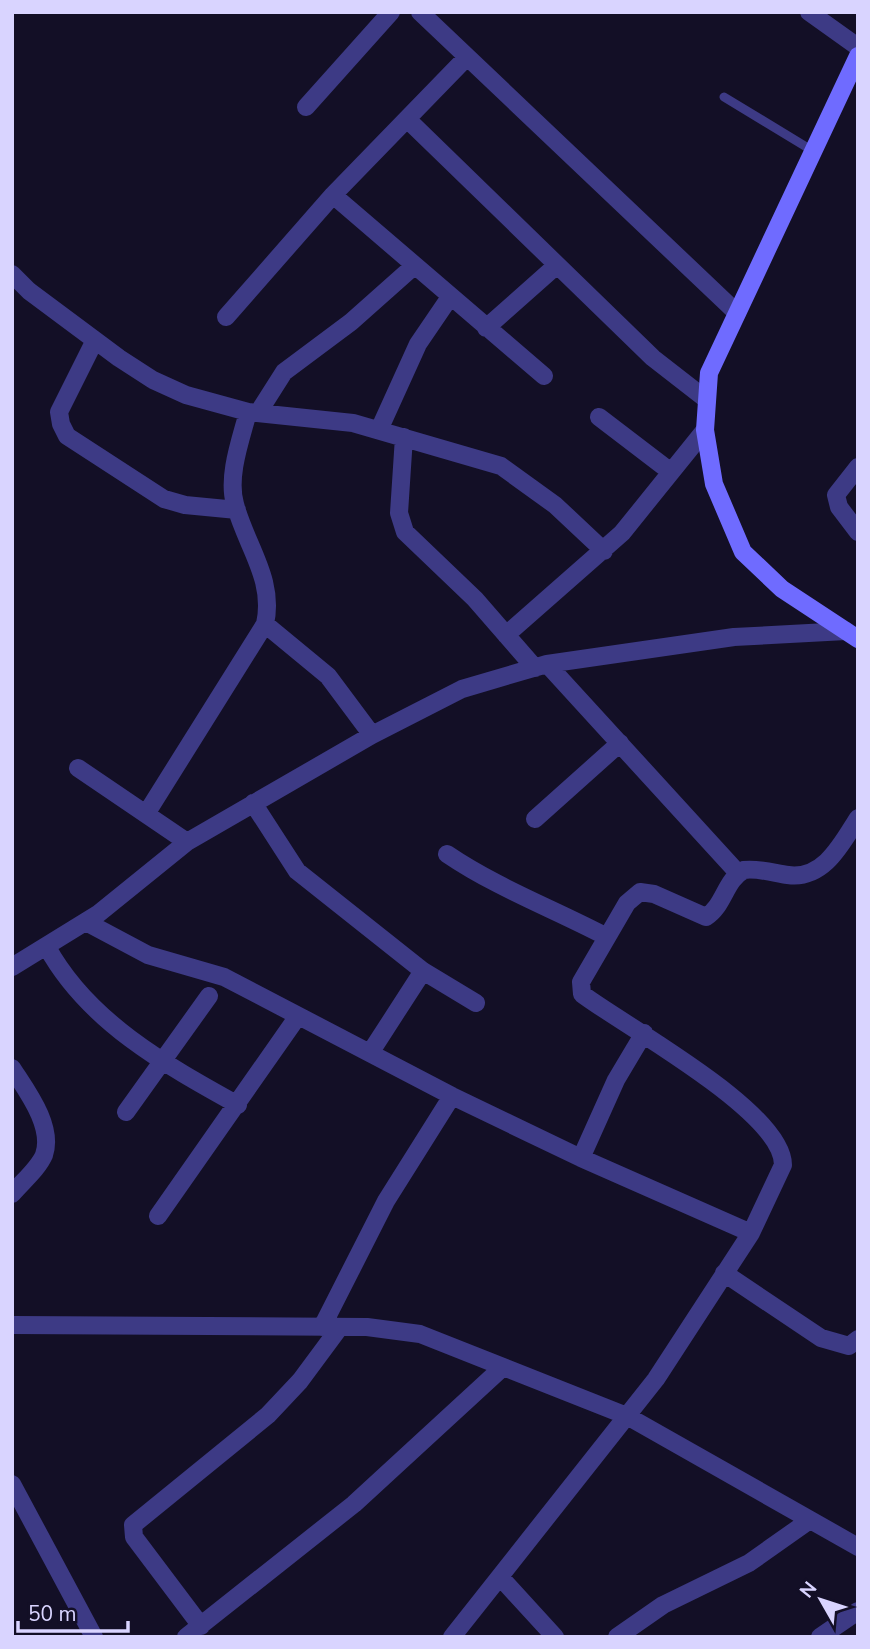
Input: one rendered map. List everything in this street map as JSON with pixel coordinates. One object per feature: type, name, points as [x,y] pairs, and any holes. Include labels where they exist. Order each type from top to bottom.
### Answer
[{"type":"main road","points":[[854,634],[782,589],[743,552],[714,484],[705,430],[709,373],[858,56]]},
{"type":"street","points":[[306,107],[391,12]]},
{"type":"street","points":[[421,12],[737,313]]},
{"type":"street","points":[[809,12],[858,47]]},
{"type":"street","points":[[226,317],[333,195],[467,57]]},
{"type":"street","points":[[407,119],[653,358],[707,401]]},
{"type":"street","points":[[333,195],[544,376]]},
{"type":"street","points":[[486,328],[557,265]]},
{"type":"street","points":[[146,814],[265,624],[269,606],[266,582],[234,502],[235,474],[253,413],[284,372],[351,321],[414,266]]},
{"type":"street","points":[[12,274],[29,291],[153,380],[186,395],[253,413],[353,422],[501,466],[555,505],[604,551]]},
{"type":"street","points":[[379,430],[418,344],[450,297]]},
{"type":"street","points":[[95,340],[59,412],[67,436],[164,499],[185,505],[237,510]]},
{"type":"street","points":[[599,417],[671,472]]},
{"type":"street","points":[[506,635],[604,551],[705,430]]},
{"type":"street","points":[[404,437],[399,513],[405,532],[459,582],[506,635],[620,743],[738,873]]},
{"type":"street","points":[[858,467],[836,495],[839,507],[858,532]]},
{"type":"street","points":[[265,624],[328,676],[372,735]]},
{"type":"street","points":[[12,967],[86,922],[187,842],[372,735],[462,689],[541,666],[734,637],[854,634]]},
{"type":"street","points":[[534,819],[620,743]]},
{"type":"street","points":[[78,768],[187,842]]},
{"type":"street","points":[[253,803],[297,872],[423,971],[476,1003]]},
{"type":"street","points":[[452,1637],[656,1379],[751,1233],[783,1165],[783,1153],[777,1142],[692,1064],[580,990],[581,982],[627,903],[640,892],[654,894],[706,917],[715,911],[738,873],[750,869],[793,876],[807,874],[831,857],[858,818]]},
{"type":"street","points":[[447,854],[485,878],[553,908],[607,937]]},
{"type":"street","points":[[86,922],[148,955],[217,974],[452,1096],[581,1158],[751,1233]]},
{"type":"street","points":[[47,947],[59,970],[82,998],[162,1062],[238,1105]]},
{"type":"street","points":[[370,1053],[423,971]]},
{"type":"street","points":[[126,1112],[209,996]]},
{"type":"street","points":[[158,1216],[298,1016]]},
{"type":"street","points":[[581,1158],[616,1080],[644,1033]]},
{"type":"street","points":[[12,1068],[39,1114],[46,1147],[37,1165],[12,1194]]},
{"type":"street","points":[[452,1096],[386,1201],[331,1327],[300,1381],[268,1415],[133,1525],[134,1537],[194,1631],[354,1504],[503,1367]]},
{"type":"street","points":[[724,1273],[821,1338],[849,1346],[858,1339]]},
{"type":"street","points":[[12,1325],[367,1327],[420,1334],[627,1416],[858,1547]]},
{"type":"street","points":[[12,1484],[94,1637]]},
{"type":"street","points":[[617,1637],[663,1605],[757,1558],[810,1520]]},
{"type":"street","points":[[501,1578],[555,1637]]},
{"type":"street","points":[[820,1637],[858,1611]]},
{"type":"lane","points":[[724,97],[813,151]]}]
